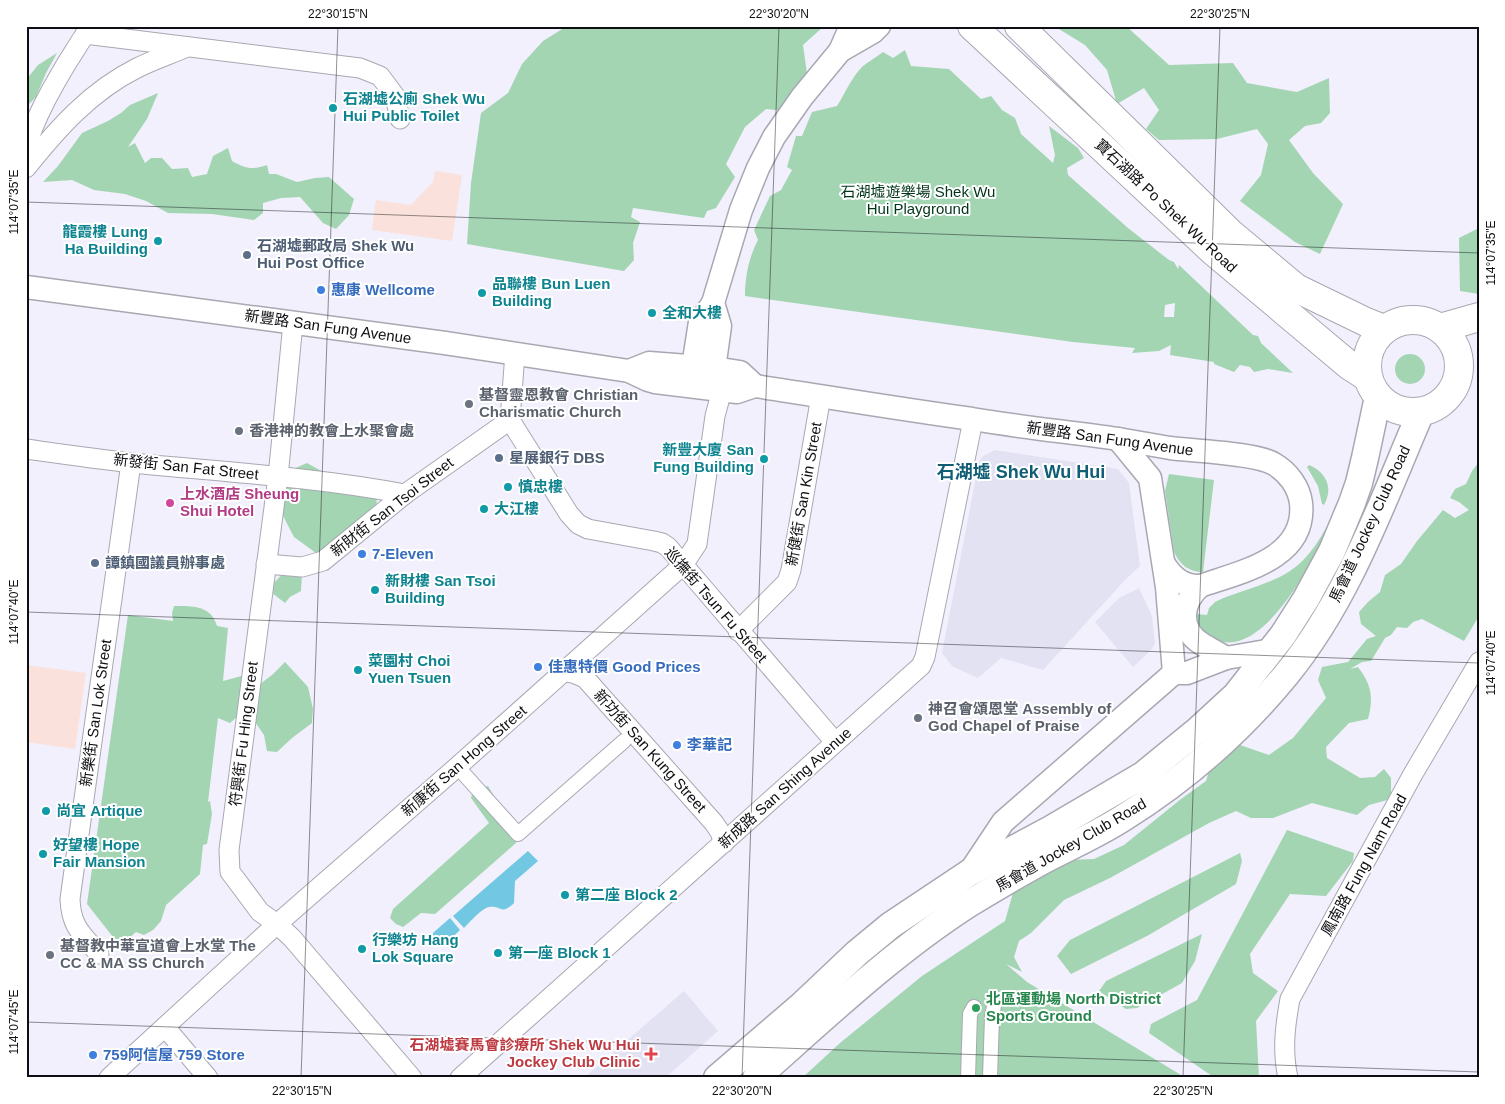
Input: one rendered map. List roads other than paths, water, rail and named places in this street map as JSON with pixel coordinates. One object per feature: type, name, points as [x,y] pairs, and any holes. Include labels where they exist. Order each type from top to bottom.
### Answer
[{"type":"main road","name":"寶石湖路 Po Shek Wu Road","points":[[972,26],[1213,251],[1350,366],[1373,387],[1390,407],[1402,412],[1421,412]]},
{"type":"main road","name":"寶石湖路 Po Shek Wu Road","points":[[1019,26],[1230,233],[1296,288],[1384,329]]},
{"type":"main road","points":[[1440,328],[1479,316]]},
{"type":"main road","points":[[1373,387],[1366,361],[1370,346],[1376,337],[1393,323],[1415,319],[1425,321],[1440,328],[1450,339],[1457,352],[1459,367],[1456,382],[1449,395]]},
{"type":"main road","points":[[1421,412],[1438,405],[1479,365]]},
{"type":"main road","name":"馬會道 Jockey Club Road","points":[[717,1078],[891,925],[969,873],[1143,775],[1198,730],[1236,695],[1272,650],[1306,599],[1332,551],[1352,503],[1365,458],[1373,387]]},
{"type":"main road","name":"馬會道 Jockey Club Road","points":[[756,1078],[858,987],[918,939],[993,889],[1102,830],[1147,802],[1204,759],[1246,720],[1287,674],[1328,616],[1355,565],[1421,412]]},
{"type":"street","points":[[706,380],[700,322],[713,303],[741,210],[758,168],[774,136],[802,97],[840,51],[851,26]]},
{"type":"street","points":[[840,51],[873,32],[879,26]]},
{"type":"street","points":[[28,137],[54,84],[88,30],[188,46],[360,68],[380,76],[395,96],[400,119]]},
{"type":"street","points":[[26,168],[58,129],[89,99],[137,68],[188,46]]},
{"type":"street","name":"新豐路 San Fung Avenue","points":[[26,287],[515,353],[629,371],[649,362],[706,380],[740,372],[755,386],[973,420],[1265,460],[1274,463],[1293,481],[1300,498],[1301,518],[1299,528],[1294,537],[1280,553],[1263,563],[1200,586]]},
{"type":"street","name":"符興街 Fu Hing Street","points":[[293,323],[278,477],[229,859],[230,872],[260,912],[277,924],[298,946],[412,1078]]},
{"type":"street","points":[[510,420],[515,353]]},
{"type":"street","name":"新康街 San Hong Street","points":[[110,1078],[277,924],[565,672],[683,565],[697,544],[715,416],[706,380]]},
{"type":"street","name":"新健街 San Kin Street","points":[[738,631],[788,582],[821,396]]},
{"type":"street","name":"新財街 San Tsoi Street","points":[[266,564],[302,567],[323,561],[405,494],[510,420]]},
{"type":"street","name":"巡撫街 Tsun Fu Street","points":[[510,420],[569,514],[578,524],[598,532],[662,543],[835,742]]},
{"type":"street","name":"新成路 San Shing Avenue","points":[[460,1078],[921,666],[925,656],[973,420]]},
{"type":"street","points":[[1118,439],[1150,478],[1164,564],[1174,673],[1187,673],[1226,658],[1272,650]]},
{"type":"street","points":[[1150,478],[1157,464],[1170,448]]},
{"type":"street","name":"新發街 San Fat Street","points":[[26,449],[131,463],[380,489],[405,494]]},
{"type":"street","name":"新樂街 San Lok Street","points":[[99,954],[76,927],[70,912],[70,899],[131,463]]},
{"type":"street","points":[[1164,564],[1169,572],[1179,581],[1187,585],[1200,586]]},
{"type":"street","points":[[1200,586],[1192,594],[1187,605],[1184,614],[1186,624],[1190,633],[1197,641],[1226,658]]},
{"type":"street","name":"鳳南路 Fung Nam Road","points":[[1288,1078],[1284,1052],[1285,1025],[1290,999],[1406,787],[1479,662]]},
{"type":"street","name":"新功街 San Kung Street","points":[[565,672],[574,672],[585,678],[714,824],[720,832],[724,843]]},
{"type":"street","name":"馬會道 Jockey Club Road","points":[[969,873],[1002,822],[1174,673]]},
{"type":"street","points":[[463,773],[518,834],[624,741]]},
{"type":"street","points":[[990,1078],[994,1006]]},
{"type":"street","points":[[968,1078],[970,1014],[974,1007]]},
{"type":"street","points":[[165,1027],[208,1078]]},
{"type":"water","points":[[528,851],[538,861],[515,881],[514,903],[506,909],[486,908],[464,928],[453,916]]},
{"type":"water","points":[[450,918],[460,930],[444,945],[439,945],[432,940],[433,933]]},
{"type":"place","name":"石湖墟公廁 Shek Wu Hui Public Toilet","points":[[333,108]]},
{"type":"place","name":"龍霞樓 Lung Ha Building","points":[[158,241]]},
{"type":"place","name":"石湖墟郵政局 Shek Wu Hui Post Office","points":[[247,255]]},
{"type":"place","name":"惠康 Wellcome","points":[[321,290]]},
{"type":"place","name":"品聯樓 Bun Luen Building","points":[[482,293]]},
{"type":"place","name":"全和大樓","points":[[652,313]]},
{"type":"place","name":"基督靈恩教會 Christian Charismatic Church","points":[[469,404]]},
{"type":"place","name":"香港神的教會上水聚會處","points":[[239,431]]},
{"type":"place","name":"星展銀行 DBS","points":[[499,458]]},
{"type":"place","name":"新豐大廈 San Fung Building","points":[[764,459]]},
{"type":"place","name":"慎忠樓","points":[[508,487]]},
{"type":"place","name":"上水酒店 Sheung Shui Hotel","points":[[170,503]]},
{"type":"place","name":"大江樓","points":[[484,509]]},
{"type":"place","name":"7-Eleven","points":[[362,554]]},
{"type":"place","name":"譚鎮國議員辦事處","points":[[95,563]]},
{"type":"place","name":"新財樓 San Tsoi Building","points":[[375,590]]},
{"type":"place","name":"佳惠特價 Good Prices","points":[[538,667]]},
{"type":"place","name":"菜園村 Choi Yuen Tsuen","points":[[358,670]]},
{"type":"place","name":"神召會頌恩堂 Assembly of God Chapel of Praise","points":[[918,718]]},
{"type":"place","name":"李華記","points":[[677,745]]},
{"type":"place","name":"尚宜 Artique","points":[[46,811]]},
{"type":"place","name":"好望樓 Hope Fair Mansion","points":[[43,854]]},
{"type":"place","name":"第二座 Block 2","points":[[565,895]]},
{"type":"place","name":"行樂坊 Hang Lok Square","points":[[362,949]]},
{"type":"place","name":"第一座 Block 1","points":[[498,953]]},
{"type":"place","name":"基督教中華宣道會上水堂 The CC & MA SS Church","points":[[50,955]]},
{"type":"place","name":"北區運動場 North District Sports Ground","points":[[976,1008]]},
{"type":"place","name":"石湖墟賽馬會診療所 Shek Wu Hui Jockey Club Clinic","points":[[651,1054]]},
{"type":"place","name":"759阿信屋 759 Store","points":[[93,1055]]},
{"type":"district","name":"石湖墟 Shek Wu Hui","points":[[1021,472]]},
{"type":"park label","name":"石湖墟遊樂場 Shek Wu Hui Playground","points":[[918,200]]}]
